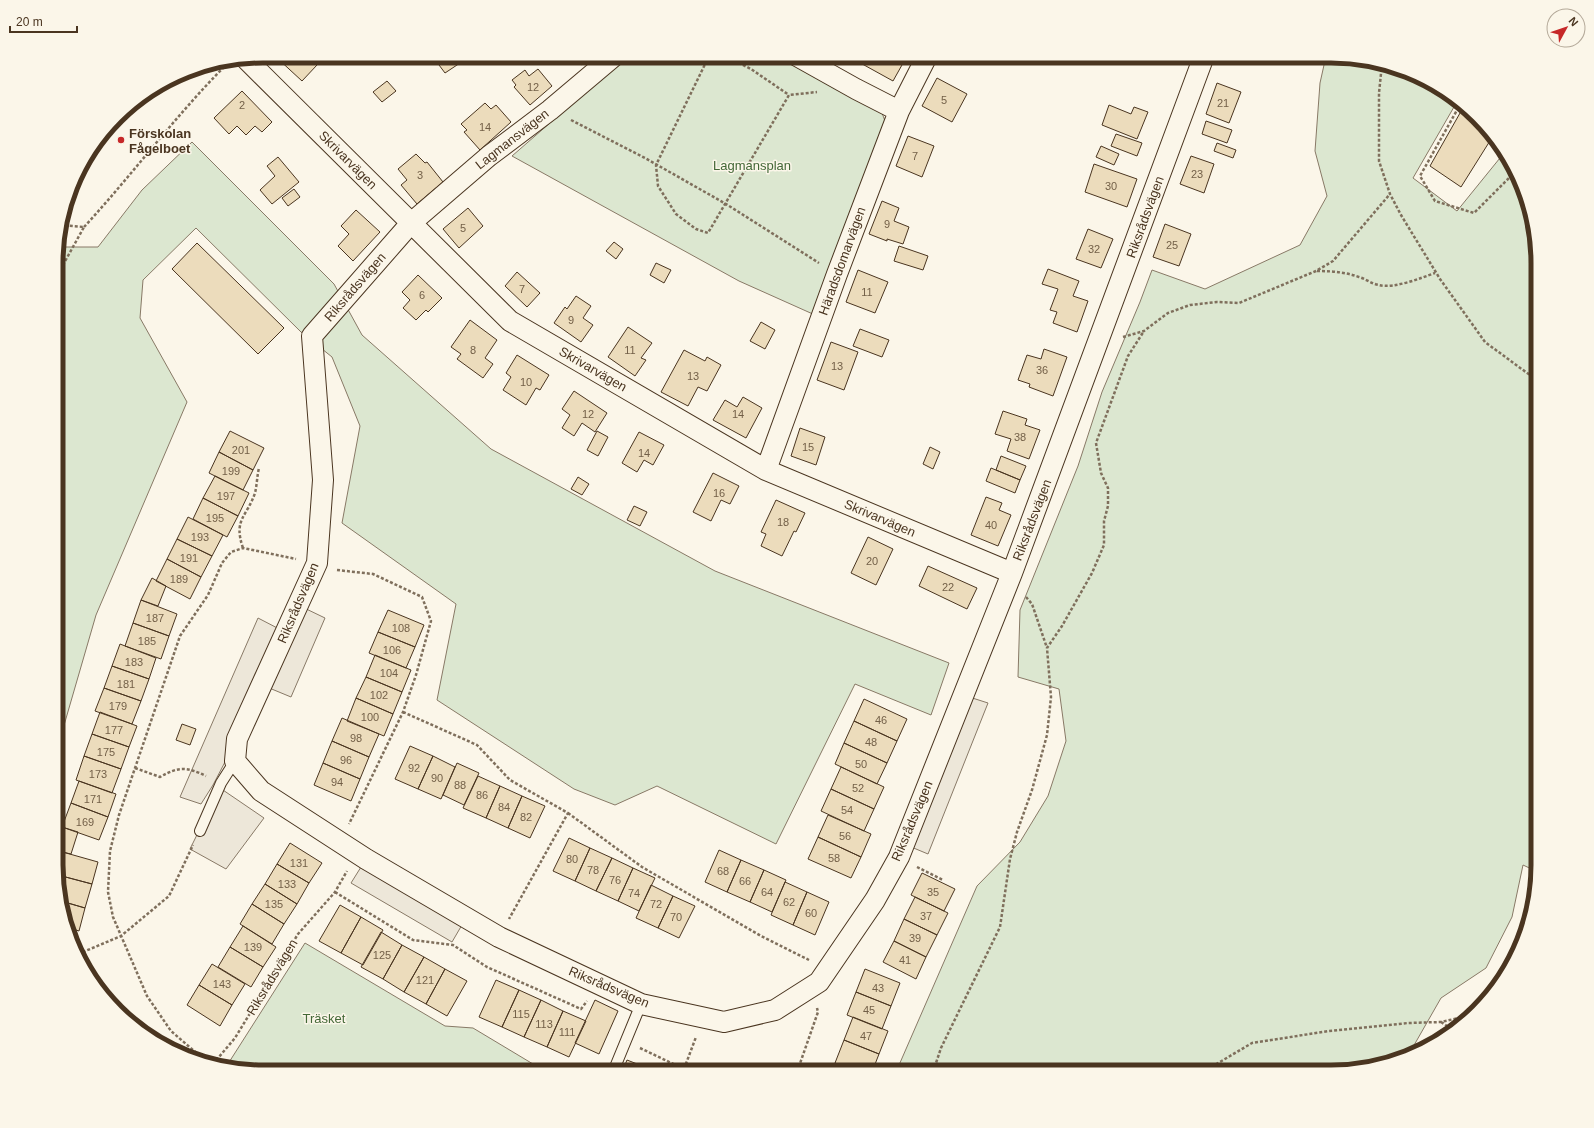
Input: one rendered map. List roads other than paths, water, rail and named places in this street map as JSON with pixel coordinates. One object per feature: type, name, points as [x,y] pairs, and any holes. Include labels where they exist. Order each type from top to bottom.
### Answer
[{"type":"street","name":"Skrivarvägen","points":[[250,63],[510,320],[766,470],[1009,580]]},
{"type":"street","name":"Lagmansvägen","points":[[411,223],[490,156],[550,110],[606,63]]},
{"type":"street","points":[[810,63],[856,89],[899,110]]},
{"type":"street","name":"Häradsdomarvägen","points":[[766,470],[837,274],[899,110],[924,63]]},
{"type":"street","name":"Riksrådsvägen","points":[[411,223],[312,336],[323,480],[317,563],[237,739],[235,760],[261,791],[357,853],[499,937],[641,1004],[724,1022],[774,1010],[819,982],[875,900],[899,857],[1009,580],[1098,345],[1201,63]]},
{"type":"lane","points":[[200,831],[221,783],[235,760]]},
{"type":"lane","points":[[615,1065],[641,1004]]},
{"type":"place","name":"Förskolan Fågelboet","points":[[121,140]]},
{"type":"park label","name":"Lagmansplan","points":[[752,165]]},
{"type":"park label","name":"Träsket","points":[[324,1018]]}]
